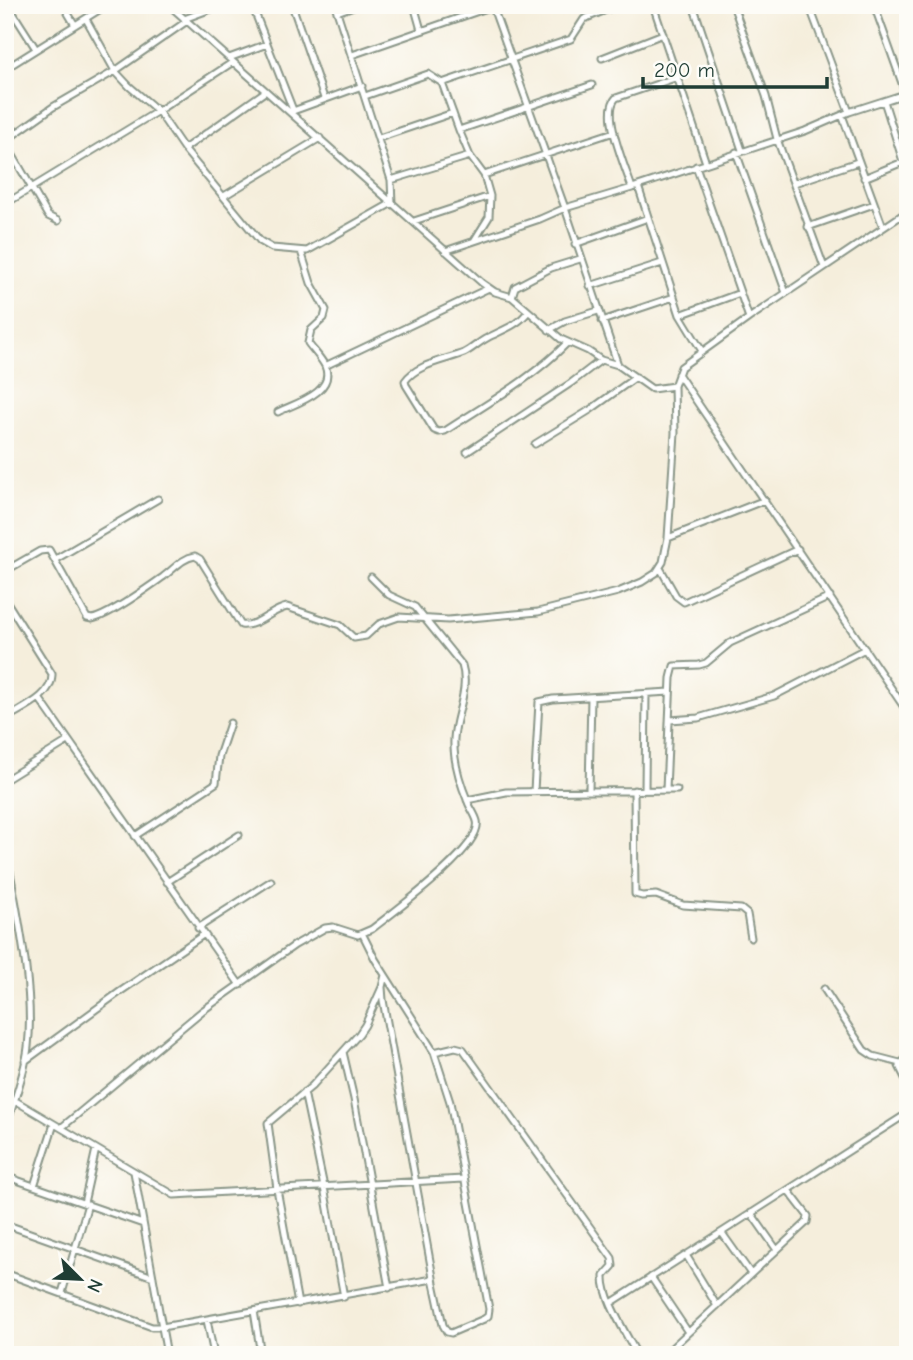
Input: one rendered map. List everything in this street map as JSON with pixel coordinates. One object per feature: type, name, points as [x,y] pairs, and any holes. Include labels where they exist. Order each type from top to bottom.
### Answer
[{"type":"street","points":[[8,5],[36,49]]},
{"type":"street","points":[[63,5],[75,25]]},
{"type":"street","points":[[5,69],[107,5]]},
{"type":"street","points":[[169,5],[489,288],[512,297],[567,343],[588,351],[601,360],[618,365],[652,389],[674,386]]},
{"type":"street","points":[[58,221],[48,216],[5,141],[52,107],[115,71],[186,20],[222,5]]},
{"type":"street","points":[[252,5],[291,111]]},
{"type":"street","points":[[292,5],[324,98]]},
{"type":"street","points":[[356,5],[336,9],[379,138],[391,180],[392,203]]},
{"type":"street","points":[[414,5],[421,30]]},
{"type":"street","points":[[352,55],[492,5],[618,365]]},
{"type":"street","points":[[442,83],[571,39],[584,19],[618,5]]},
{"type":"street","points":[[653,5],[706,163]]},
{"type":"street","points":[[693,5],[786,293]]},
{"type":"street","points":[[733,5],[766,96],[777,139],[824,267]]},
{"type":"street","points":[[809,5],[849,112]]},
{"type":"street","points":[[445,251],[565,208],[805,131],[849,112],[907,95],[874,5]]},
{"type":"street","points":[[86,19],[115,71],[158,111],[184,149],[260,241],[272,248],[307,251],[392,203]]},
{"type":"street","points":[[601,58],[663,34]]},
{"type":"street","points":[[5,204],[158,111],[231,60],[267,44]]},
{"type":"street","points":[[365,96],[428,74],[442,83],[470,156],[484,175],[490,196],[489,218],[474,241]]},
{"type":"street","points":[[678,77],[616,98],[610,109],[614,132],[648,218],[680,315],[702,351]]},
{"type":"street","points":[[459,130],[592,85]]},
{"type":"street","points":[[291,111],[362,86]]},
{"type":"street","points":[[184,149],[266,91]]},
{"type":"street","points":[[884,101],[908,177]]},
{"type":"street","points":[[379,138],[453,113]]},
{"type":"street","points":[[842,115],[883,228]]},
{"type":"street","points":[[484,175],[614,132]]},
{"type":"street","points":[[225,196],[320,138]]},
{"type":"street","points":[[391,180],[470,156]]},
{"type":"street","points":[[794,183],[858,162]]},
{"type":"street","points":[[864,178],[903,162]]},
{"type":"street","points":[[696,166],[748,318]]},
{"type":"street","points":[[414,221],[490,196]]},
{"type":"street","points":[[808,227],[874,204]]},
{"type":"street","points":[[5,571],[46,550],[53,553],[87,618],[92,619],[111,610],[191,556],[200,559],[242,625],[251,625],[279,608],[286,607],[340,625],[354,638],[366,636],[372,628],[392,619],[448,620],[538,612],[618,592],[656,573],[663,562],[668,538],[675,433],[674,386],[681,367],[748,318],[908,211]]},
{"type":"street","points":[[575,244],[648,218]]},
{"type":"street","points":[[278,412],[320,391],[327,377],[325,366],[308,343],[311,330],[324,318],[326,310],[311,283],[301,251]]},
{"type":"street","points":[[512,297],[515,287],[580,258]]},
{"type":"street","points":[[590,286],[662,263]]},
{"type":"street","points":[[325,366],[489,288]]},
{"type":"street","points":[[680,315],[740,293]]},
{"type":"street","points":[[602,321],[674,297]]},
{"type":"street","points":[[528,312],[514,324],[484,339],[466,352],[433,363],[407,377],[406,385],[433,430],[445,431],[519,382],[556,355],[567,343]]},
{"type":"street","points":[[549,330],[565,321],[598,312]]},
{"type":"street","points":[[467,452],[601,360]]},
{"type":"street","points":[[678,374],[908,713]]},
{"type":"street","points":[[535,444],[636,377]]},
{"type":"street","points":[[56,559],[158,499]]},
{"type":"street","points":[[668,538],[765,500]]},
{"type":"street","points":[[660,568],[676,596],[684,602],[798,549]]},
{"type":"street","points":[[363,935],[458,858],[478,825],[461,783],[454,738],[465,673],[452,650],[412,604],[389,595],[371,577]]},
{"type":"street","points":[[666,790],[670,692],[674,666],[706,663],[730,643],[830,597]]},
{"type":"street","points":[[5,599],[52,674],[50,688],[5,719]]},
{"type":"street","points":[[670,720],[698,718],[774,696],[865,649]]},
{"type":"street","points":[[534,791],[539,702],[670,692]]},
{"type":"street","points":[[645,790],[646,694]]},
{"type":"street","points":[[589,790],[591,697]]},
{"type":"street","points":[[39,698],[240,985]]},
{"type":"street","points":[[670,708],[682,718]]},
{"type":"street","points":[[135,836],[216,783],[219,756],[230,723]]},
{"type":"street","points":[[5,779],[68,741]]},
{"type":"street","points":[[634,790],[635,894],[656,895],[683,905],[741,909],[747,914],[751,938]]},
{"type":"street","points":[[467,800],[506,792],[677,790]]},
{"type":"street","points":[[167,882],[239,835]]},
{"type":"street","points":[[5,844],[27,996],[28,1047],[5,1130]]},
{"type":"street","points":[[198,928],[271,881]]},
{"type":"street","points":[[61,1128],[202,1011],[295,945],[325,928],[363,935],[384,975],[434,1052],[450,1102],[489,1309],[488,1316],[457,1332],[447,1332],[443,1325],[433,1279],[382,987]]},
{"type":"street","points":[[25,1061],[203,935]]},
{"type":"street","points":[[298,1304],[268,1123],[304,1092],[365,1025],[382,987],[384,975]]},
{"type":"street","points":[[824,989],[864,1050],[873,1056],[900,1063]]},
{"type":"street","points":[[434,1052],[455,1047],[463,1049],[612,1258],[613,1266],[603,1279],[611,1303],[637,1355]]},
{"type":"street","points":[[343,1052],[389,1288]]},
{"type":"street","points":[[900,1063],[908,1056]]},
{"type":"street","points":[[900,1063],[908,1084]]},
{"type":"street","points":[[304,1092],[344,1297]]},
{"type":"street","points":[[14,1100],[174,1195],[463,1179]]},
{"type":"street","points":[[611,1303],[908,1113]]},
{"type":"street","points":[[34,1186],[54,1124]]},
{"type":"street","points":[[62,1293],[86,1203],[96,1149]]},
{"type":"street","points":[[134,1172],[167,1355]]},
{"type":"street","points":[[5,1176],[143,1224]]},
{"type":"street","points":[[664,1355],[808,1219],[788,1190]]},
{"type":"street","points":[[751,1213],[777,1250]]},
{"type":"street","points":[[5,1224],[153,1277]]},
{"type":"street","points":[[722,1233],[751,1274]]},
{"type":"street","points":[[686,1255],[717,1306]]},
{"type":"street","points":[[5,1273],[152,1326],[162,1327],[344,1297],[433,1279]]},
{"type":"street","points":[[651,1277],[688,1332]]},
{"type":"street","points":[[254,1311],[261,1355]]},
{"type":"street","points":[[207,1320],[214,1355]]}]
